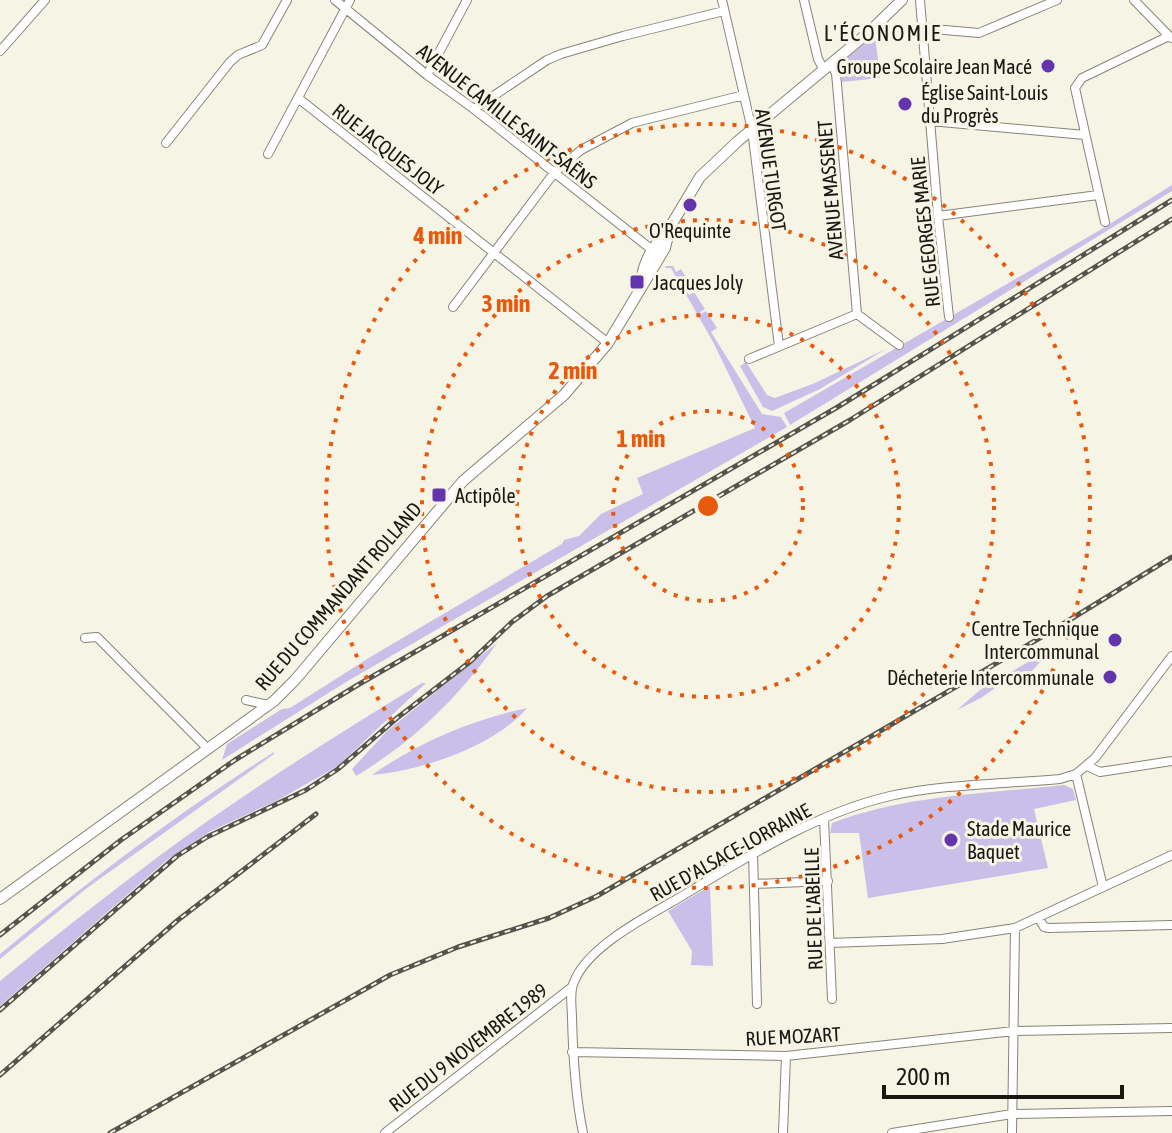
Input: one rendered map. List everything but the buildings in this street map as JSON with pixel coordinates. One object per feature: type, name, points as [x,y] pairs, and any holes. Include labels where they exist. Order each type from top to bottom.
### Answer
[{"type":"street","points":[[0,51],[45,0]]},
{"type":"street","points":[[166,143],[230,62],[238,55],[262,45],[287,0]]},
{"type":"street","name":"AVENUE CAMILLE SAINT-SAËNS","points":[[335,0],[348,4],[427,75],[656,253]]},
{"type":"street","points":[[427,75],[467,0]]},
{"type":"street","name":"AVENUE TURGOT","points":[[722,0],[752,130],[779,346]]},
{"type":"street","name":"AVENUE MASSENET","points":[[804,0],[818,59],[836,73],[857,314]]},
{"type":"street","name":"RUE DU COMMANDANT ROLLAND","points":[[0,899],[134,799],[268,705],[295,680],[463,481],[564,395],[608,343],[700,177],[828,67],[889,5],[902,0]]},
{"type":"street","name":"RUE GEORGES MARIE","points":[[920,0],[949,317]]},
{"type":"street","points":[[922,28],[979,33],[1057,0]]},
{"type":"street","points":[[1105,222],[1075,88],[1078,81],[1171,37],[1134,0]]},
{"type":"street","points":[[268,154],[348,4]]},
{"type":"street","points":[[474,109],[547,60],[561,54],[724,11]]},
{"type":"street","points":[[453,307],[554,173],[581,150],[632,123],[744,95]]},
{"type":"street","name":"RUE JACQUES JOLY","points":[[298,98],[608,343]]},
{"type":"street","points":[[930,121],[1085,135]]},
{"type":"street","points":[[938,216],[1098,195]]},
{"type":"street","points":[[749,359],[857,314],[899,345]]},
{"type":"street","points":[[85,638],[97,637],[208,749]]},
{"type":"street","points":[[1103,887],[1076,774],[1087,766],[1172,656]]},
{"type":"street","points":[[246,700],[268,705]]},
{"type":"street","points":[[1087,766],[1100,772],[1172,761]]},
{"type":"street","name":"RUE D'ALSACE-LORRAINE","points":[[572,987],[584,964],[638,922],[753,853],[824,819],[887,797],[918,791],[1060,779],[1076,774]]},
{"type":"street","name":"RUE DE L'ABEILLE","points":[[824,819],[832,999]]},
{"type":"street","points":[[753,853],[757,1004]]},
{"type":"street","points":[[830,943],[942,939],[1015,928],[1172,855]]},
{"type":"street","points":[[754,884],[828,881]]},
{"type":"street","points":[[1038,917],[1044,927],[1049,928],[1172,925]]},
{"type":"street","points":[[1012,1133],[1015,928]]},
{"type":"street","points":[[572,987],[573,1083],[583,1133]]},
{"type":"street","name":"RUE DU 9 NOVEMBRE 1989","points":[[385,1133],[572,987]]},
{"type":"street","name":"RUE MOZART","points":[[572,1052],[786,1056],[1014,1031],[1172,1028]]},
{"type":"street","points":[[783,1133],[786,1056]]},
{"type":"street","points":[[892,1133],[1012,1114],[1172,1111]]},
{"type":"shaded area","points":[[875,35],[880,78],[842,82],[842,62]]},
{"type":"shaded area","points":[[1172,185],[1172,191],[790,425],[784,413]]},
{"type":"shaded area","points":[[666,266],[673,266],[676,272],[681,269],[691,285],[686,289],[689,295],[694,292],[705,309],[701,314],[706,311],[717,328],[711,332],[762,414],[781,417],[787,427],[346,682],[222,760],[227,744],[282,709],[290,708],[564,540],[579,536],[601,514],[643,494],[637,478],[755,428],[713,342],[671,268]]},
{"type":"shaded area","points":[[886,349],[820,389],[772,411],[763,407],[740,366],[746,362],[767,395],[775,398],[815,383]]},
{"type":"shaded area","points":[[497,643],[467,682],[434,717],[397,748],[356,776],[352,769],[387,731]]},
{"type":"shaded area","points":[[1054,647],[1017,687],[1009,678],[957,710],[980,690]]},
{"type":"shaded area","points":[[426,683],[338,766],[280,799],[209,832],[167,860],[0,1006],[0,981],[131,877],[264,783]]},
{"type":"shaded area","points":[[527,708],[513,722],[477,745],[434,762],[372,775],[408,752],[446,734]]},
{"type":"shaded area","points":[[274,752],[87,888],[0,959],[0,954],[100,874],[168,823]]},
{"type":"shaded area","name":"Stade Maurice Baquet","points":[[1064,785],[1073,789],[1076,800],[1034,809],[1048,868],[868,898],[859,833],[830,833],[832,823],[917,801]]},
{"type":"shaded area","points":[[710,886],[713,966],[691,965],[692,951],[668,911]]},
{"type":"railway","points":[[0,935],[121,840],[235,760],[356,686],[836,408],[1172,200]]},
{"type":"railway","points":[[0,1010],[177,856],[207,837],[306,790],[338,769],[547,596],[850,420],[1172,219]]},
{"type":"railway","points":[[110,1133],[390,975],[458,947],[549,918],[597,896],[1045,635],[1172,557]]},
{"type":"railway","points":[[0,1075],[178,920],[316,814]]},
{"type":"place","name":"Groupe Scolaire Jean Macé","points":[[1048,66]]},
{"type":"place","name":"Église Saint-Louis du Progrès","points":[[905,104]]},
{"type":"place","name":"O'Requinte","points":[[690,205]]},
{"type":"place","name":"Jacques Joly","points":[[637,282]]},
{"type":"place","name":"Actipôle","points":[[439,495]]},
{"type":"place","name":"Centre Technique Intercommunal","points":[[1115,640]]},
{"type":"place","name":"Décheterie Intercommunale","points":[[1110,677]]},
{"type":"place","name":"Stade Maurice Baquet","points":[[951,840]]},
{"type":"district","name":"L'ÉCONOMIE","points":[[883,33]]}]
